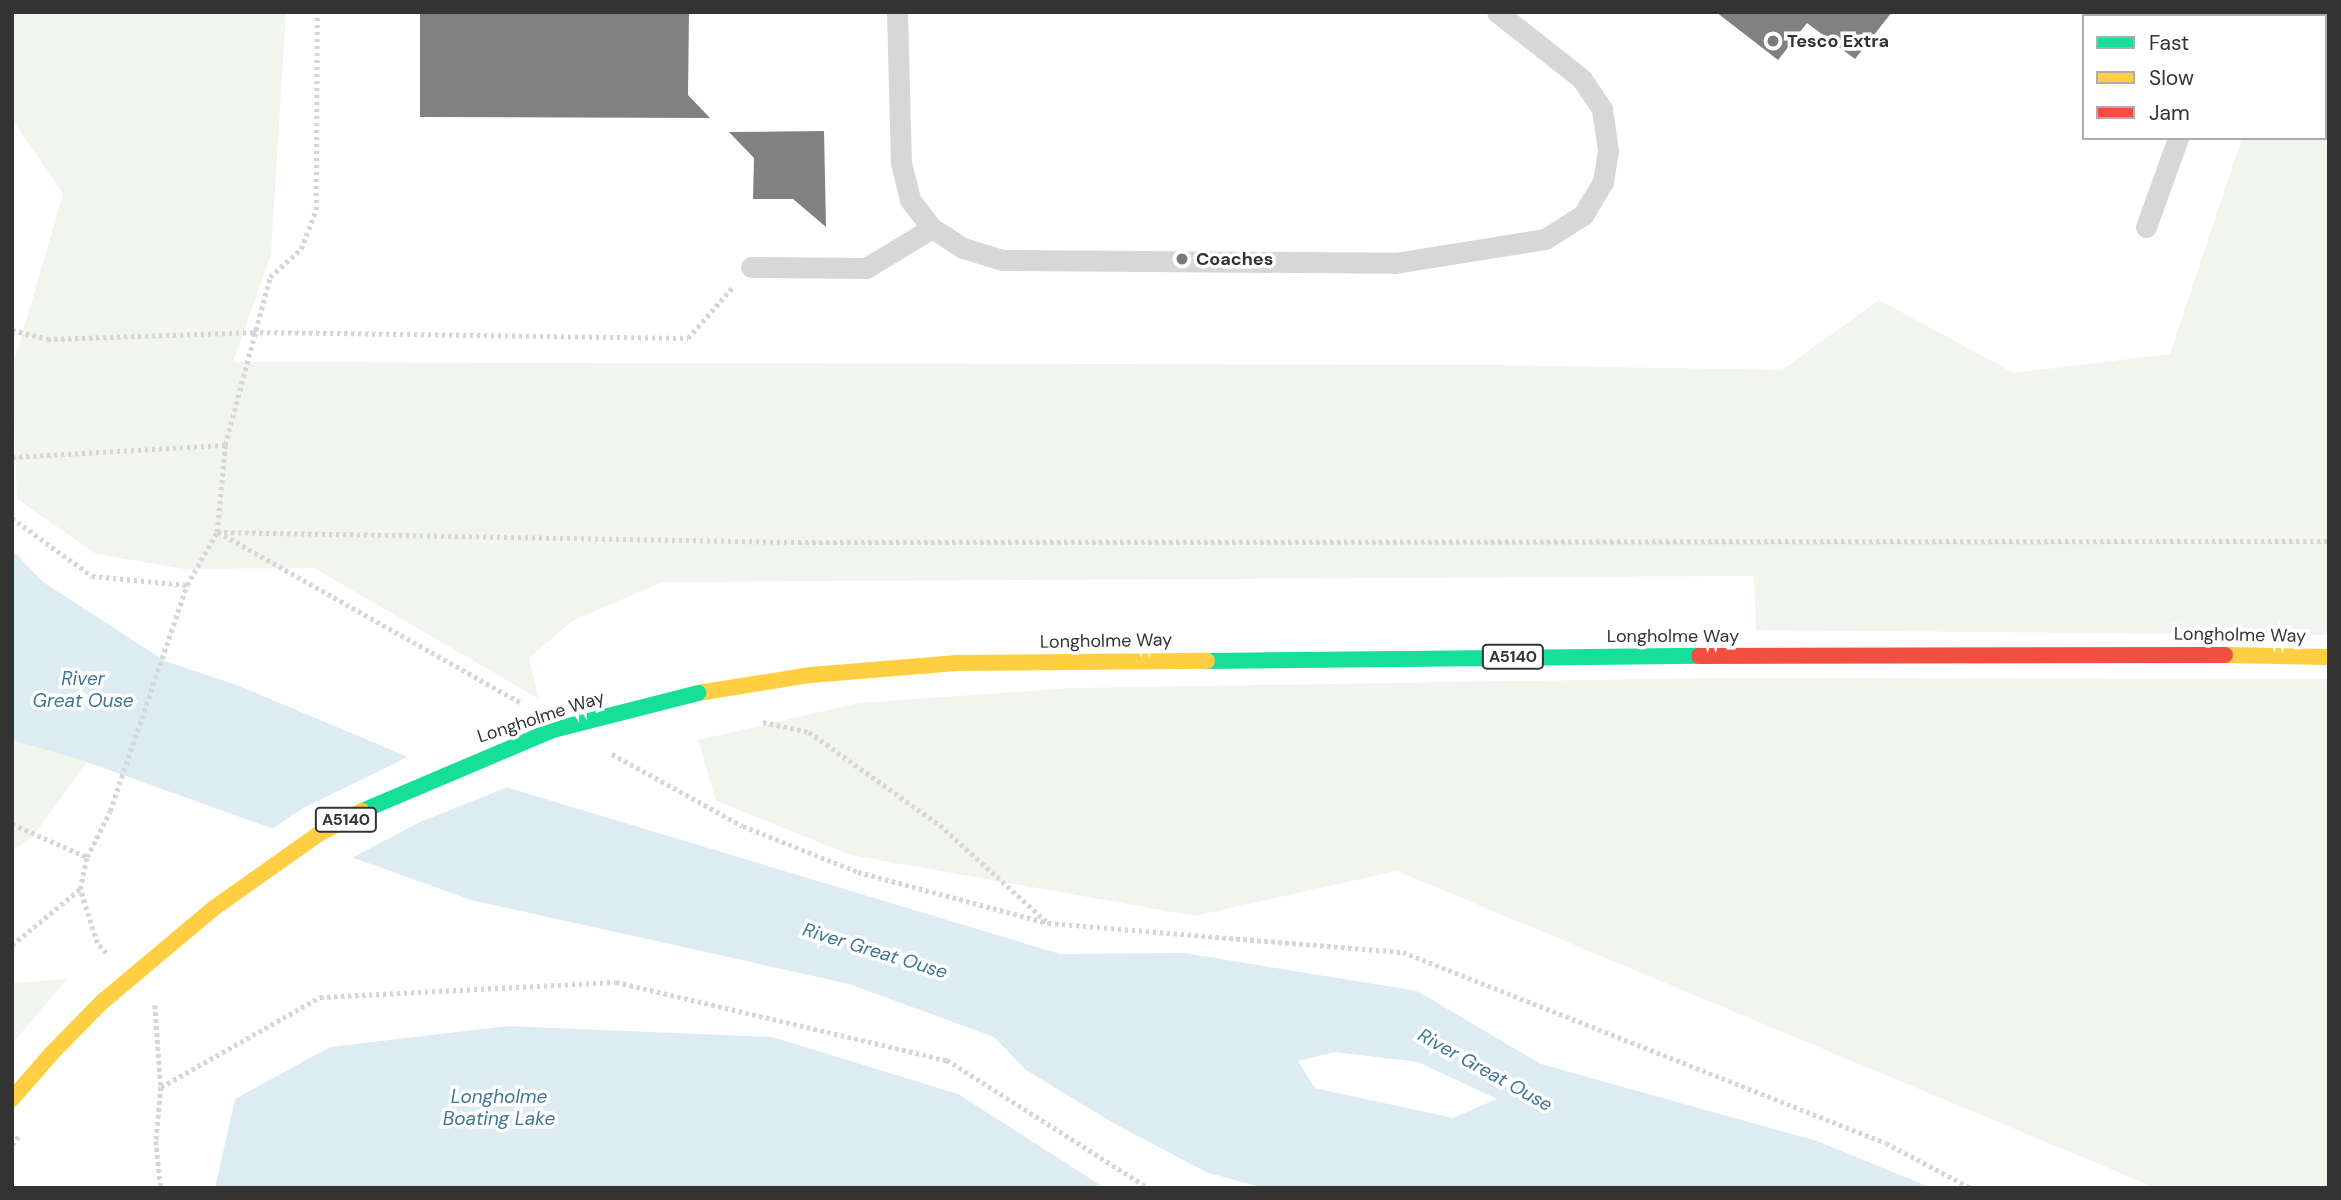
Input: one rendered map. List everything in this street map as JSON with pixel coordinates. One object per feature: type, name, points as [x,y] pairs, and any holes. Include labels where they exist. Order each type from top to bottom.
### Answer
[{"type":"main road","name":"Longholme Way","points":[[12,1099],[102,1002],[214,908],[339,824],[494,751],[553,730],[698,693],[811,675],[957,663],[2055,654],[2329,657]]},
{"type":"lane","points":[[897,12],[901,163],[910,201],[932,228],[963,248],[1002,261],[1395,264],[1545,239],[1583,215],[1603,182],[1608,150],[1602,109],[1582,79],[1497,12]]},
{"type":"lane","points":[[2147,227],[2177,140]]},
{"type":"lane","points":[[751,267],[866,268],[932,228]]},
{"type":"path","points":[[114,961],[97,943],[80,889],[87,857],[110,811],[184,604],[187,585],[218,532],[225,445],[253,332],[270,277],[301,249],[316,210],[317,12]]},
{"type":"path","points":[[12,330],[47,339],[253,332],[688,338],[751,267]]},
{"type":"path","points":[[12,457],[225,445]]},
{"type":"path","points":[[12,518],[92,576],[187,585]]},
{"type":"path","points":[[218,532],[798,541],[2329,541]]},
{"type":"path","points":[[218,532],[531,708]]},
{"type":"path","points":[[749,719],[809,732],[940,825],[1048,923]]},
{"type":"path","points":[[603,749],[743,825],[858,872],[1048,923],[1403,952],[1886,1143],[1971,1188]]},
{"type":"path","points":[[12,824],[87,857]]},
{"type":"path","points":[[12,945],[80,889]]},
{"type":"path","points":[[161,1087],[320,997],[616,982],[947,1060],[1149,1188]]},
{"type":"path","points":[[147,996],[155,1005],[161,1087],[156,1141],[161,1188]]},
{"type":"shaded area","points":[[12,12],[286,12],[271,255],[233,362],[1496,365],[1782,370],[1879,300],[2014,373],[2170,354],[2241,140],[2327,140],[2327,14],[2306,14],[2329,12],[2329,635],[1756,630],[1754,576],[663,582],[572,621],[529,658],[539,699],[314,568],[184,569],[96,554],[17,499],[12,369],[63,194],[12,119]]},
{"type":"shaded area","points":[[1709,678],[2329,679],[2329,1188],[2156,1188],[1397,871],[1195,916],[850,855],[716,801],[698,740],[858,703],[1072,688]]},
{"type":"shaded area","points":[[12,740],[87,762],[34,835],[12,851]]},
{"type":"shaded area","points":[[67,979],[12,1044],[12,983]]},
{"type":"water","name":"River Great Ouse","points":[[12,550],[43,582],[165,661],[237,685],[413,759],[1060,954],[1184,953],[1417,991],[1541,1064],[1817,1141],[1932,1188],[1263,1188],[1206,1172],[1115,1124],[1026,1070],[994,1037],[849,984],[471,900],[87,762],[12,740]],"holes":[[[1335,1052],[1418,1062],[1497,1099],[1453,1118],[1315,1088],[1298,1061]]]},
{"type":"water","name":"Longholme Boating Lake","points":[[508,1026],[772,1037],[958,1094],[1105,1188],[215,1188],[235,1099],[330,1047]]},
{"type":"pier","points":[[412,755],[515,784],[420,822],[348,860],[269,831],[303,808]]},
{"type":"building","points":[[420,12],[689,12],[688,95],[710,118],[420,117]]},
{"type":"building","name":"Tesco Extra","points":[[1716,12],[1892,12],[1855,59],[1807,23],[1778,60]]},
{"type":"building","points":[[824,131],[826,227],[793,199],[753,199],[754,158],[729,132]]},
{"type":"traffic: fast","points":[[1207,661],[1699,656]]},
{"type":"traffic: fast","points":[[362,811],[553,730],[698,693]]},
{"type":"traffic: slow","points":[[2225,655],[2329,657]]},
{"type":"traffic: slow","points":[[698,693],[811,675],[957,663],[1207,661]]},
{"type":"traffic: slow","points":[[52,1053],[102,1002],[214,908],[317,835],[362,811]]},
{"type":"traffic: slow","points":[[12,1099],[52,1053]]},
{"type":"traffic: jam","points":[[1699,656],[2225,655]]},
{"type":"place","name":"Tesco Extra","points":[[1773,41]]},
{"type":"place","name":"Coaches","points":[[1182,259]]}]
